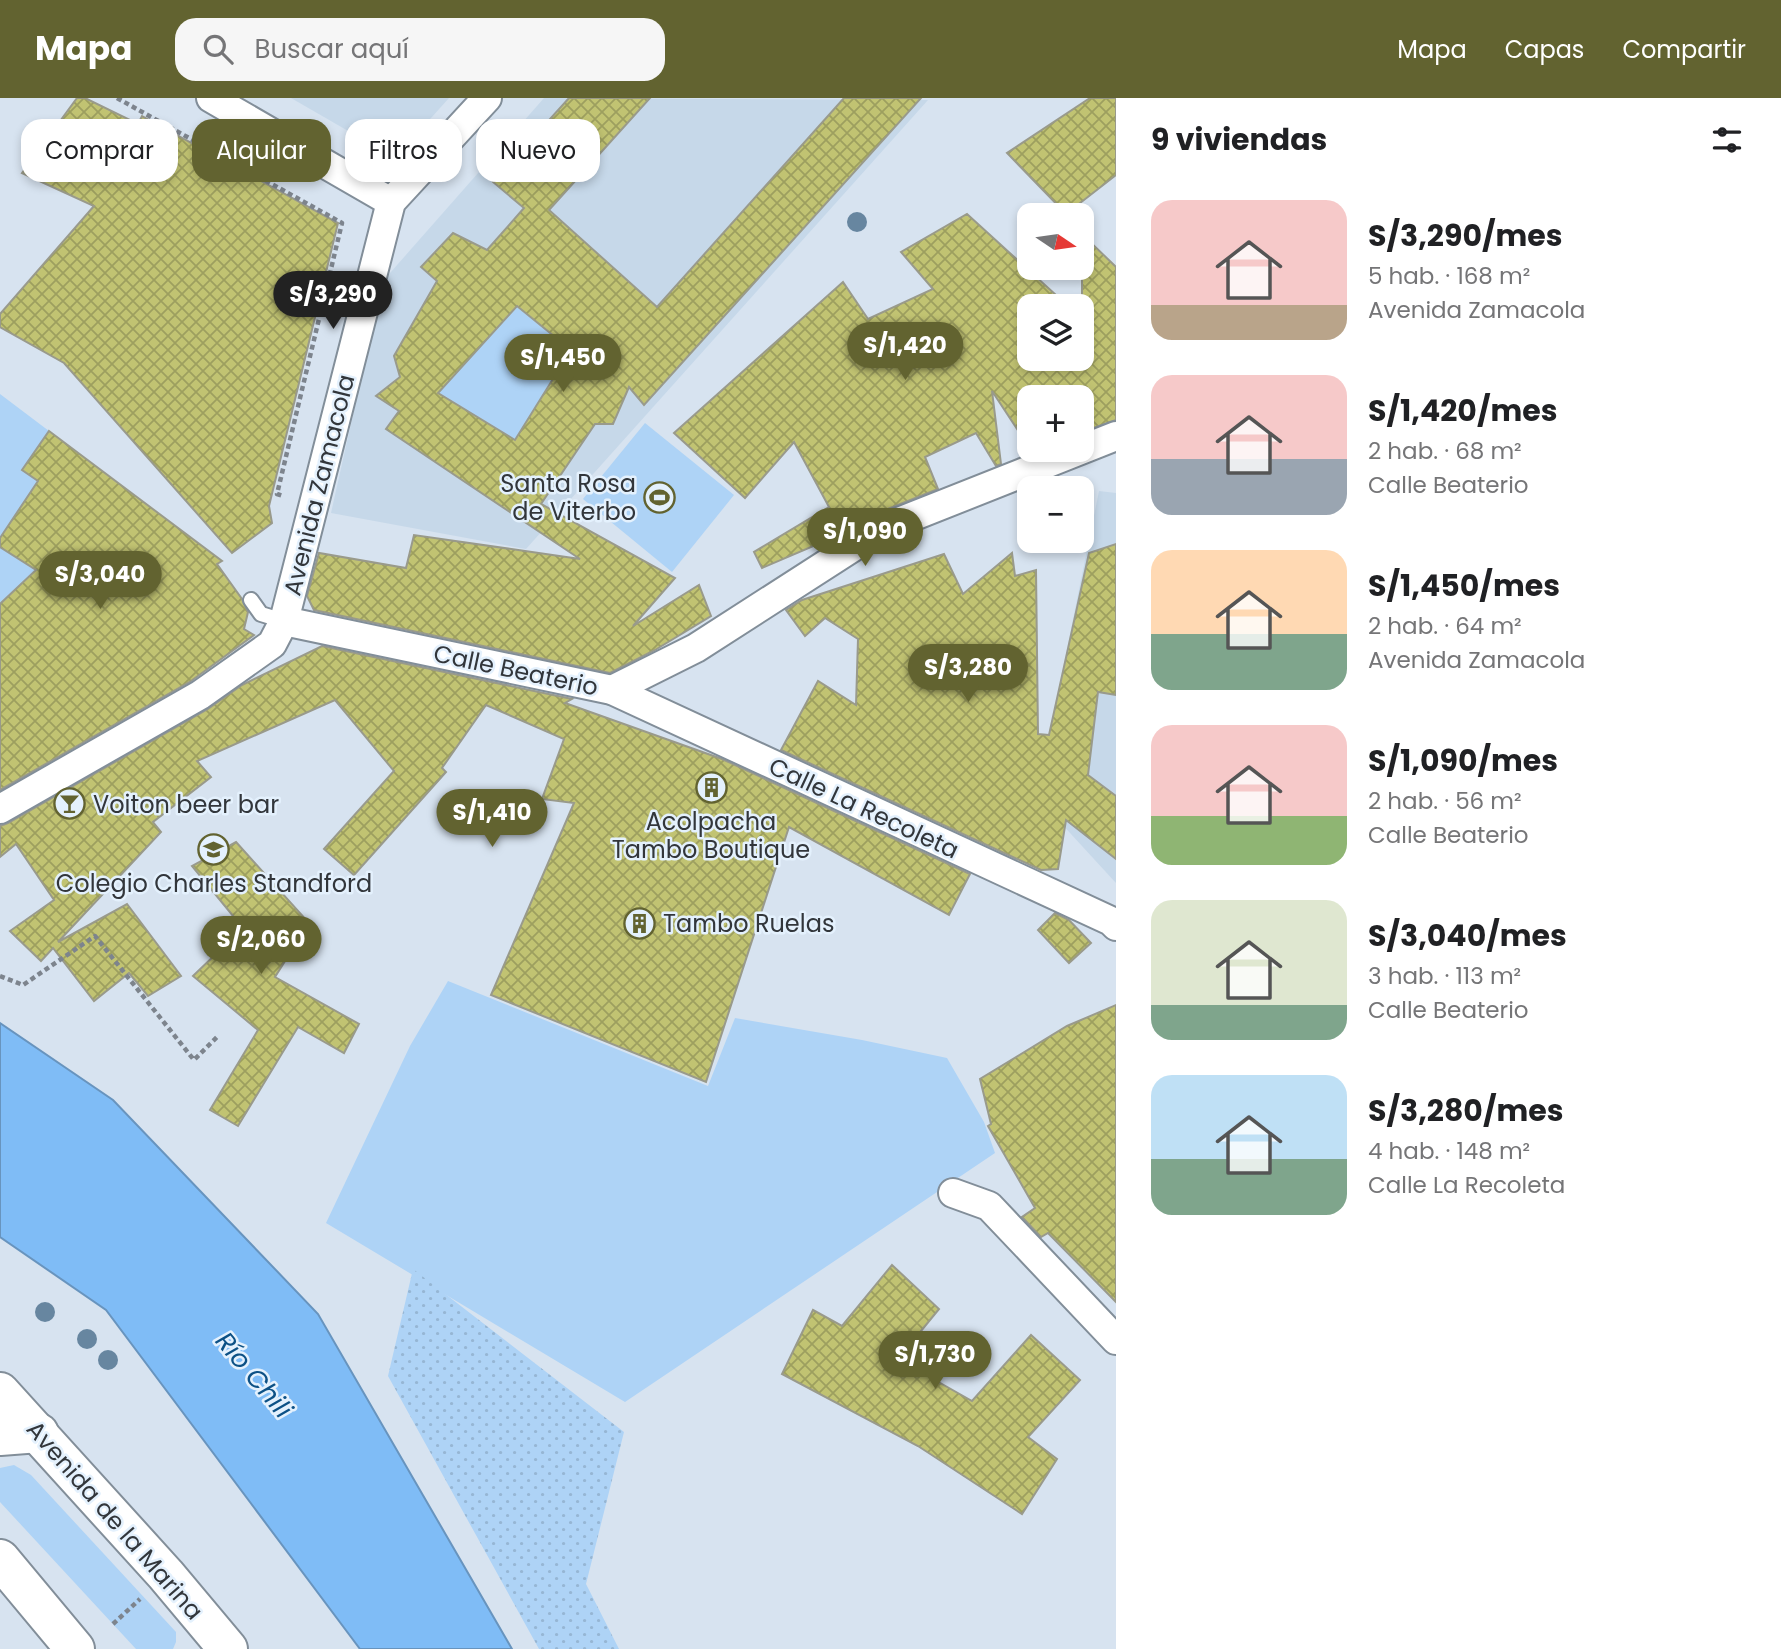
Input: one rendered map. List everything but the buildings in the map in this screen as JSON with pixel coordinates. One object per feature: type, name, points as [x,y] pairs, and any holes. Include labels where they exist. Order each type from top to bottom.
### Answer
[{"type":"main road","name":"Avenida de la Marina","points":[[0,1392],[38,1433],[209,1641]]},
{"type":"main road","points":[[0,1436],[38,1433]]},
{"type":"main road","points":[[0,1559],[75,1649]]},
{"type":"street","points":[[211,98],[391,202]]},
{"type":"street","name":"Avenida Zamacola","points":[[284,621],[391,202],[487,98]]},
{"type":"street","name":"Calle Beaterio","points":[[284,621],[612,690],[696,648],[881,529],[1116,436]]},
{"type":"street","points":[[0,809],[200,695],[272,644],[284,621]]},
{"type":"street","name":"Calle La Recoleta","points":[[612,690],[1111,920],[1116,926]]},
{"type":"street","points":[[953,1193],[989,1206],[1116,1340]]},
{"type":"lane","points":[[251,600],[261,614],[284,621]]},
{"type":"path","points":[[117,98],[342,223],[277,494],[289,497]]},
{"type":"path","points":[[0,976],[23,985],[94,936],[194,1060],[218,1036]]},
{"type":"path","points":[[113,1625],[143,1596]]},
{"type":"shaded area","points":[[291,98],[449,98],[430,119],[345,119],[345,129]]},
{"type":"shaded area","points":[[544,98],[928,100],[526,549],[331,513],[383,281],[476,175],[476,182],[600,182],[600,119],[526,119]]},
{"type":"shaded area","points":[[517,306],[571,350],[515,440],[438,393]]},
{"type":"shaded area","points":[[0,394],[49,431],[22,470],[40,482],[0,538]]},
{"type":"shaded area","name":"Santa Rosa de Viterbo","points":[[645,423],[734,495],[672,572],[583,499]]},
{"type":"shaded area","points":[[1099,491],[1116,493],[1116,883],[1037,797],[1086,553],[1094,553],[1094,516]]},
{"type":"shaded area","points":[[0,547],[36,570],[0,604]]},
{"type":"shaded area","points":[[448,981],[708,1086],[735,1018],[947,1058],[984,1122],[995,1153],[625,1402],[326,1223],[410,1046]]},
{"type":"shaded area","points":[[413,1269],[624,1432],[586,1584],[619,1649],[539,1649],[388,1376]]},
{"type":"shaded area","points":[[14,1465],[31,1475],[176,1632],[173,1649],[136,1649],[0,1502],[0,1468]]},
{"type":"water","name":"Río Chili","points":[[0,1023],[113,1100],[318,1314],[512,1649],[360,1649],[106,1310],[0,1237]]},
{"type":"place","name":"Santa Rosa de Viterbo","points":[[659,497]]},
{"type":"place","name":"Acolpacha Tambo Boutique","points":[[711,787]]},
{"type":"place","name":"Voiton beer bar","points":[[70,804]]},
{"type":"place","name":"Colegio Charles Standford","points":[[214,849]]},
{"type":"place","name":"Tambo Ruelas","points":[[640,923]]}]
